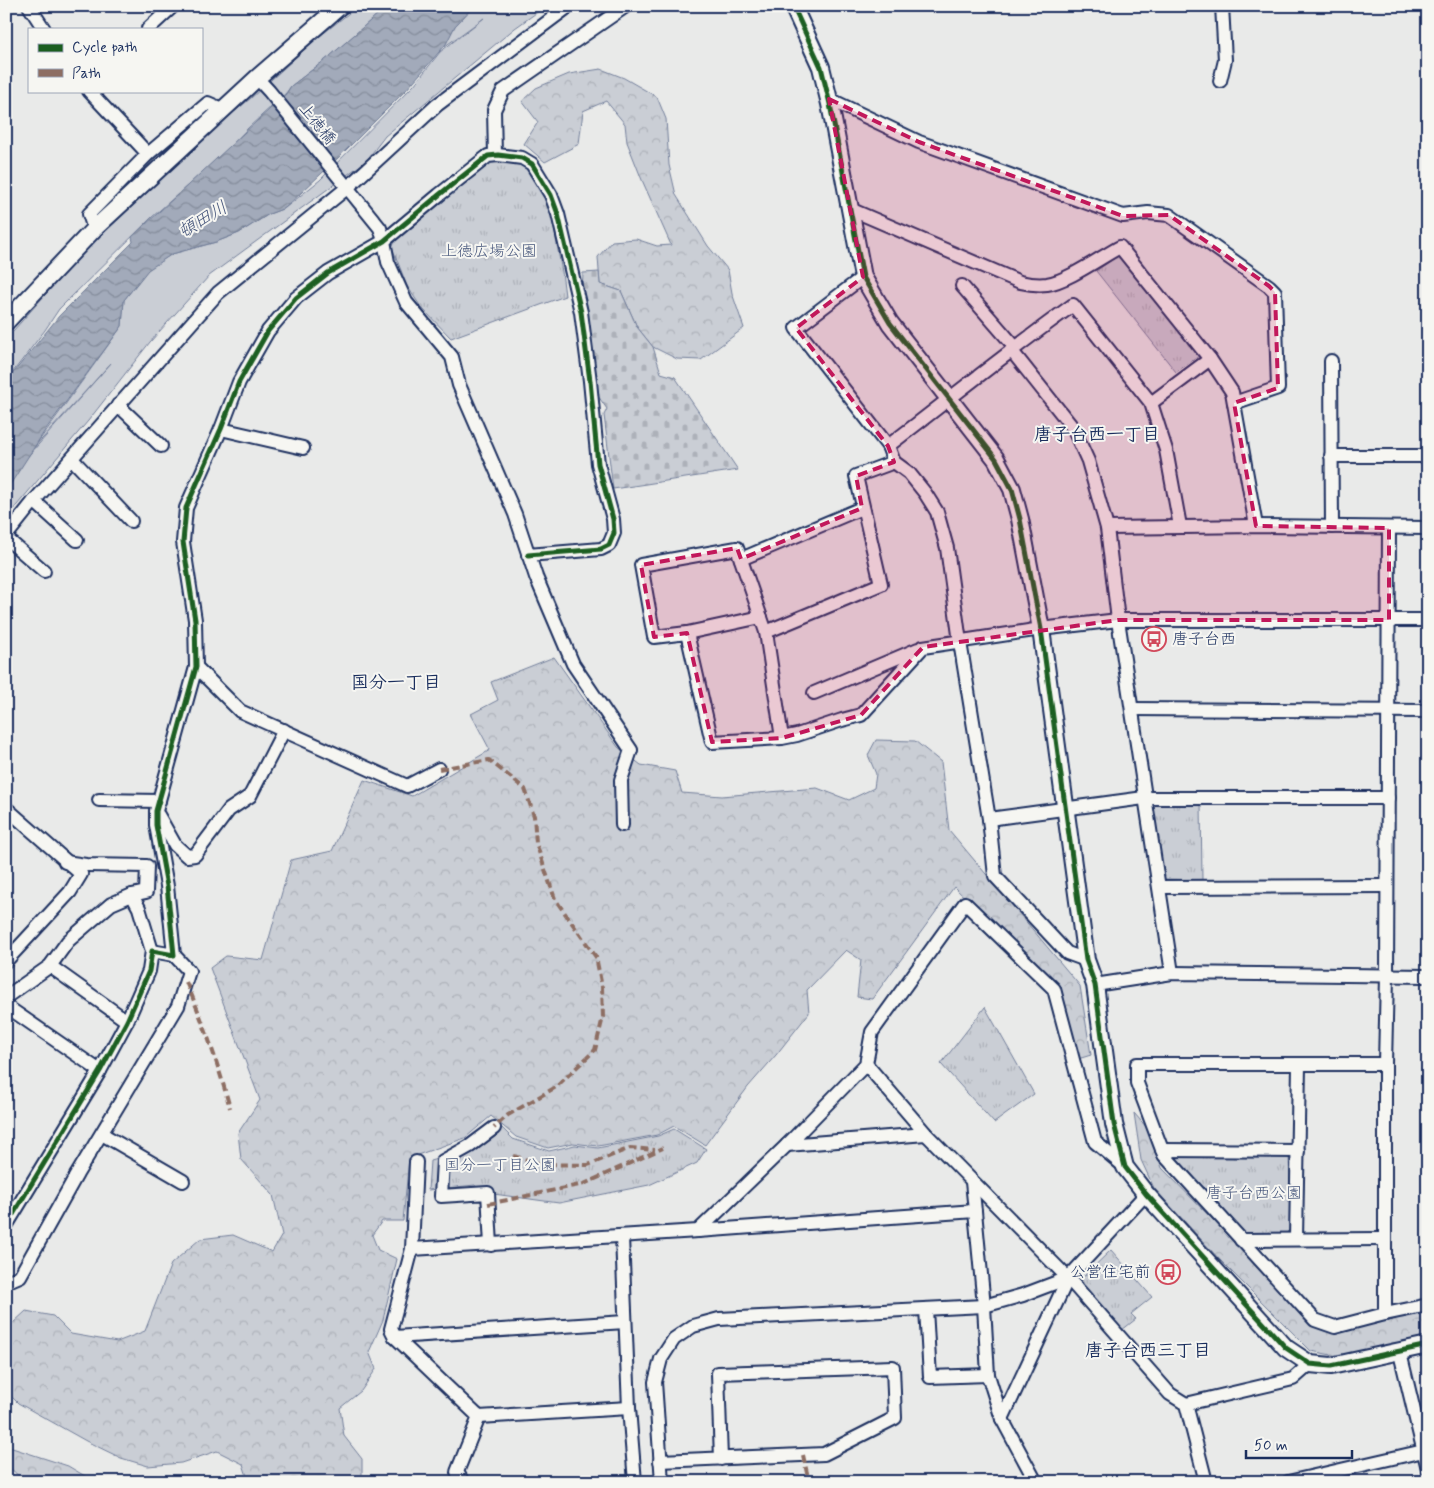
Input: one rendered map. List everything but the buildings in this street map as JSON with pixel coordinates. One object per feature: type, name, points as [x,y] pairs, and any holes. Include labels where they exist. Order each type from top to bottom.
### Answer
[{"type":"street","points":[[29,6],[43,28]]},
{"type":"street","points":[[149,28],[173,6]]},
{"type":"street","points":[[6,322],[94,229],[257,78],[340,6]]},
{"type":"street","points":[[44,571],[6,537],[34,501],[218,293],[348,187],[437,105],[569,6]]},
{"type":"street","points":[[496,155],[494,110],[504,91],[626,6]]},
{"type":"street","points":[[793,6],[820,67],[829,100],[863,276],[890,323],[996,460],[1012,489],[1020,519],[1041,629],[1067,809],[1086,960],[1095,985],[1114,1124],[1125,1167]]},
{"type":"street","points":[[1220,81],[1225,60],[1222,6]]},
{"type":"street","name":"上徳橋","points":[[257,78],[270,91],[380,228],[388,262],[406,302],[452,357],[459,385],[515,514],[536,577],[573,664],[631,750],[622,780],[622,826]]},
{"type":"street","points":[[90,92],[148,154]]},
{"type":"street","points":[[829,100],[929,146],[1123,216],[1148,213],[1169,215],[1269,286],[1275,292],[1278,388],[1234,403]]},
{"type":"street","points":[[94,229],[89,214],[148,154],[208,103],[224,110]]},
{"type":"street","points":[[174,955],[167,886],[156,825],[157,806],[196,667],[195,620],[183,542],[186,508],[221,429],[239,382],[268,331],[296,298],[328,273],[384,241],[488,156],[496,155],[522,158],[532,164],[550,195],[558,214],[581,312],[598,464],[614,533],[609,545],[601,549],[528,555]]},
{"type":"street","points":[[850,210],[1020,282],[1034,284],[1050,283],[1066,277],[1120,247],[1210,359],[1232,392],[1256,526]]},
{"type":"street","points":[[863,276],[796,328],[888,446],[894,462],[908,473],[925,493],[937,512],[947,548],[960,642],[989,819],[995,876],[1067,953],[1086,960]]},
{"type":"street","points":[[962,286],[1013,348],[1073,428],[1088,460],[1107,528],[1118,620],[1144,798],[1160,887],[1172,972]]},
{"type":"street","points":[[888,446],[1013,348],[1073,305],[1151,403],[1166,450],[1180,526]]},
{"type":"street","points":[[1151,403],[1210,359]]},
{"type":"street","points":[[1331,361],[1332,527]]},
{"type":"street","points":[[118,405],[161,446]]},
{"type":"street","points":[[221,429],[302,448]]},
{"type":"street","points":[[1331,456],[1428,456]]},
{"type":"street","points":[[72,459],[131,521]]},
{"type":"street","points":[[766,632],[881,584],[856,476],[894,462]]},
{"type":"street","points":[[34,501],[76,540]]},
{"type":"street","points":[[741,559],[862,508]]},
{"type":"street","points":[[1107,528],[1180,526],[1428,528]]},
{"type":"street","points":[[1385,1314],[1389,528]]},
{"type":"street","points":[[761,617],[687,633],[654,637],[641,565],[737,548],[741,559],[761,617],[766,632],[782,738]]},
{"type":"street","points":[[814,692],[923,647],[1041,629],[1118,620],[1428,620]]},
{"type":"street","points":[[687,633],[712,742],[782,738],[861,715],[923,647]]},
{"type":"street","points":[[196,667],[240,711],[407,786],[439,769]]},
{"type":"street","points":[[1132,709],[1428,711]]},
{"type":"street","points":[[157,806],[175,845],[187,856],[195,855],[229,810],[250,796],[284,730]]},
{"type":"street","points":[[989,819],[1144,798],[1388,798]]},
{"type":"street","points":[[98,800],[157,806]]},
{"type":"street","points":[[6,808],[65,862],[81,874],[70,892],[6,961]]},
{"type":"street","points":[[6,997],[50,966],[68,942],[111,904],[132,895],[146,892],[147,866],[86,865],[65,862]]},
{"type":"street","points":[[1160,887],[1386,886]]},
{"type":"street","points":[[6,1226],[100,1071],[127,1021],[149,971],[152,951],[139,908],[132,895]]},
{"type":"street","points":[[698,1231],[787,1145],[866,1064],[872,1032],[965,903],[1054,989],[1095,1142],[1125,1167],[1146,1194],[1286,1348],[1310,1364],[1331,1366],[1428,1346]]},
{"type":"street","points":[[6,1282],[20,1276],[77,1174],[178,1006],[189,971],[174,955],[152,951]]},
{"type":"street","points":[[50,966],[127,1021]]},
{"type":"street","points":[[1095,985],[1172,972],[1428,976]]},
{"type":"street","points":[[6,1006],[100,1071]]},
{"type":"street","points":[[866,1064],[926,1134],[1068,1278],[1170,1394],[1186,1404],[1206,1482]]},
{"type":"street","points":[[1385,1064],[1137,1064],[1136,1083],[1164,1155],[1315,1320],[1335,1327],[1428,1305]]},
{"type":"street","points":[[1296,1239],[1299,1064]]},
{"type":"street","points":[[491,1245],[488,1193],[441,1196],[443,1161],[470,1146],[494,1128]]},
{"type":"street","points":[[102,1134],[183,1181]]},
{"type":"street","points":[[787,1145],[926,1134]]},
{"type":"street","points":[[1162,1150],[1298,1151]]},
{"type":"street","points":[[416,1162],[412,1249],[391,1329],[395,1337],[479,1417],[629,1408]]},
{"type":"street","points":[[972,1182],[984,1306],[988,1375],[1002,1419],[1036,1482]]},
{"type":"street","points":[[1002,1419],[1068,1278],[1146,1194]]},
{"type":"street","points":[[412,1249],[622,1237],[975,1212]]},
{"type":"street","points":[[622,1237],[629,1408],[635,1482]]},
{"type":"street","points":[[1241,1240],[1384,1239]]},
{"type":"street","points":[[662,1482],[655,1382],[661,1359],[674,1339],[693,1326],[719,1319],[984,1306],[1023,1295],[1068,1278]]},
{"type":"street","points":[[926,1309],[930,1377],[988,1375]]},
{"type":"street","points":[[395,1337],[625,1322]]},
{"type":"street","points":[[1400,1352],[1426,1451],[1428,1469]]},
{"type":"street","points":[[1186,1404],[1292,1379],[1310,1364]]},
{"type":"street","points":[[660,1461],[721,1459],[824,1454],[895,1418],[893,1367],[718,1373],[721,1459]]},
{"type":"street","points":[[463,1482],[457,1472],[479,1417]]},
{"type":"street","points":[[1288,1482],[1426,1451]]},
{"type":"highlighted area","points":[[829,99],[919,142],[1123,216],[1169,215],[1275,292],[1278,388],[1234,403],[1256,526],[1389,528],[1389,620],[1118,620],[923,647],[861,715],[782,738],[712,742],[687,633],[654,637],[641,565],[737,548],[741,559],[862,508],[856,476],[894,462],[888,446],[796,328],[863,277]]},
{"type":"green space","points":[[358,6],[387,6],[329,57],[291,86],[224,153],[151,218],[59,309],[6,381],[6,339],[82,253],[198,142],[251,98],[315,40]]},
{"type":"green space","points":[[474,6],[546,6],[515,28],[385,136],[366,161],[209,276],[150,342],[88,421],[6,518],[6,481],[111,363],[33,449],[122,326],[124,300],[148,269],[172,254],[216,242],[239,233],[269,214],[285,208],[320,180],[414,85],[440,52],[484,18],[441,49],[455,26]]},
{"type":"green space","points":[[601,69],[624,78],[657,97],[666,119],[669,165],[676,195],[708,246],[728,270],[732,293],[744,328],[701,360],[677,359],[653,347],[637,327],[621,291],[600,284],[598,257],[612,241],[636,239],[657,246],[671,245],[627,142],[625,124],[606,101],[583,111],[579,144],[545,162],[524,144],[538,122],[522,101],[536,88],[569,74]]},
{"type":"green space","name":"上徳広場公園","points":[[507,159],[528,166],[550,207],[565,296],[451,338],[421,307],[407,286],[392,247],[399,236],[485,164]]},
{"type":"green space","points":[[1119,255],[1199,356],[1176,372],[1096,271]]},
{"type":"green space","points":[[599,272],[600,284],[621,291],[637,327],[653,347],[661,373],[675,377],[738,470],[613,489],[604,415],[607,409],[596,393],[582,293],[583,273]]},
{"type":"green space","points":[[554,657],[618,747],[641,765],[675,771],[682,793],[722,796],[817,788],[849,800],[874,788],[876,774],[868,755],[876,740],[915,741],[941,762],[949,830],[1080,986],[1091,1055],[1078,1059],[1056,986],[954,887],[872,999],[857,997],[861,960],[846,950],[807,990],[809,1013],[748,1087],[705,1145],[674,1126],[657,1135],[598,1146],[573,1143],[548,1148],[516,1137],[491,1116],[465,1138],[409,1158],[403,1221],[382,1221],[372,1235],[378,1250],[397,1259],[383,1320],[369,1352],[376,1369],[361,1391],[340,1408],[344,1436],[362,1459],[362,1482],[249,1482],[243,1464],[217,1451],[181,1463],[148,1466],[121,1458],[18,1403],[6,1391],[6,1332],[26,1311],[53,1316],[71,1334],[117,1342],[145,1331],[171,1264],[200,1239],[233,1235],[272,1252],[282,1235],[273,1195],[241,1159],[238,1133],[260,1100],[210,968],[226,956],[263,960],[291,860],[332,851],[364,780],[412,796],[490,750],[471,714],[498,700],[491,682]]},
{"type":"green space","points":[[1149,802],[1201,802],[1202,880],[1162,879]]},
{"type":"green space","points":[[985,1007],[1034,1094],[994,1123],[941,1064]]},
{"type":"green space","points":[[1134,1113],[1148,1129],[1162,1168],[1216,1223],[1308,1323],[1334,1333],[1385,1320],[1428,1313],[1428,1339],[1342,1357],[1311,1351],[1220,1260],[1154,1188],[1141,1160]]},
{"type":"green space","name":"国分一丁目公園","points":[[501,1127],[513,1139],[549,1151],[575,1145],[598,1148],[658,1136],[674,1129],[706,1149],[697,1163],[649,1185],[559,1203],[479,1192],[475,1185],[428,1190],[430,1161],[472,1149]]},
{"type":"green space","name":"唐子台西公園","points":[[1173,1156],[1289,1157],[1292,1227],[1285,1234],[1240,1234]]},
{"type":"green space","points":[[1111,1250],[1152,1297],[1131,1314],[1136,1319],[1122,1330],[1081,1286],[1080,1280]]},
{"type":"green space","points":[[6,1446],[68,1466],[95,1482],[25,1482],[6,1464]]},
{"type":"water","name":"頓田川","points":[[387,6],[474,6],[455,26],[446,44],[407,89],[285,208],[269,214],[239,233],[216,242],[172,254],[148,270],[124,300],[122,326],[46,429],[6,491],[6,451],[8,441],[6,432],[6,382],[59,316],[133,242],[132,237],[286,94],[291,86],[329,57]]},
{"type":"marked path","points":[[439,769],[489,760],[525,789],[534,816],[536,843],[555,899],[596,957],[602,987],[603,1017],[595,1050],[556,1087],[508,1115],[494,1128]]},
{"type":"marked path","points":[[186,982],[210,1044],[230,1108]]},
{"type":"marked path","points":[[513,1156],[541,1164],[588,1165],[630,1148],[655,1150]]},
{"type":"marked path","points":[[488,1204],[584,1184],[663,1148]]},
{"type":"marked path","points":[[803,1455],[809,1482]]},
{"type":"cycle path","points":[[793,6],[821,67],[830,104],[863,277],[890,323],[996,459],[1012,489],[1020,519],[1041,629],[1086,960],[1095,985],[1114,1124],[1125,1167],[1146,1194],[1286,1348],[1310,1364],[1331,1366],[1428,1345]]},
{"type":"cycle path","points":[[6,1226],[100,1071],[127,1021],[149,971],[152,951],[174,955],[167,886],[156,825],[156,811],[196,667],[195,620],[183,542],[186,508],[221,429],[239,382],[268,331],[296,298],[328,273],[384,241],[488,156],[498,155],[522,158],[532,164],[551,195],[558,214],[581,312],[598,464],[613,519],[614,533],[609,545],[601,549],[528,555]]},
{"type":"place","name":"唐子台西","points":[[1154,639]]},
{"type":"place","name":"公営住宅前","points":[[1168,1272]]},
{"type":"district","name":"唐子台西一丁目","points":[[1097,435]]},
{"type":"district","name":"国分一丁目","points":[[396,683]]},
{"type":"district","name":"唐子台西三丁目","points":[[1148,1351]]}]
